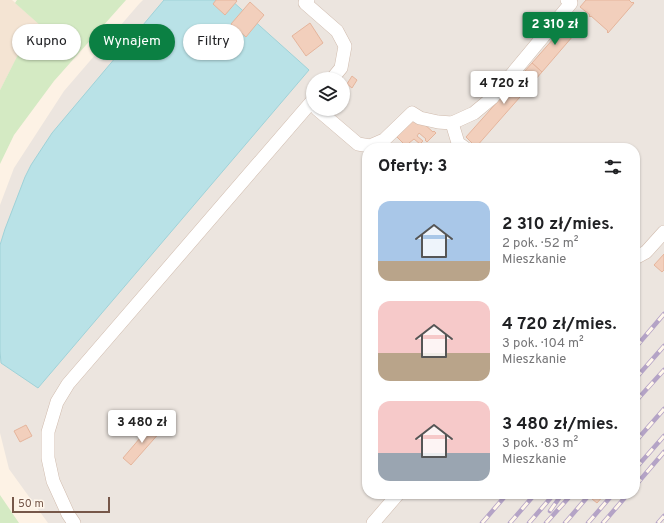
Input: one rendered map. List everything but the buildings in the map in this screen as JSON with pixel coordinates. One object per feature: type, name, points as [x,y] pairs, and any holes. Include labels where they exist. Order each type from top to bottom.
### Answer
[{"type":"lane","points":[[377,143],[384,140],[412,113],[420,118],[452,123],[474,113],[492,98],[571,3],[567,0]]},
{"type":"lane","points":[[304,1],[338,31],[345,46],[341,68],[338,72]]},
{"type":"lane","points":[[74,523],[68,514],[53,481],[48,458],[48,432],[57,402],[68,384],[306,113]]},
{"type":"lane","points":[[326,116],[358,144],[362,145]]},
{"type":"lane","points":[[452,123],[459,143]]},
{"type":"lane","points":[[640,255],[646,252],[664,232]]},
{"type":"lane","points":[[373,523],[394,499]]},
{"type":"shaded area","points":[[0,0],[12,0],[39,24],[12,24],[12,60],[16,60],[0,90]]},
{"type":"shaded area","points":[[143,0],[664,0],[664,523],[48,523],[9,469],[0,433],[0,205],[14,168],[64,91],[91,60],[175,60],[175,24],[122,24]]},
{"type":"green space","points":[[17,0],[126,0],[105,24],[89,24],[89,42],[81,51],[81,24],[39,24],[15,3]]},
{"type":"green space","points":[[15,60],[73,60],[54,81],[14,135],[0,164],[0,90]]},
{"type":"green space","points":[[0,495],[19,523],[0,523]]},
{"type":"water","points":[[164,0],[231,0],[309,70],[38,388],[1,363],[0,245],[25,177],[31,165],[52,133],[113,60],[175,60],[175,24],[144,24]]},
{"type":"railway","points":[[640,342],[664,314]]},
{"type":"railway","points":[[640,373],[664,346]]},
{"type":"railway","points":[[640,396],[664,370]]},
{"type":"railway","points":[[640,436],[664,409]]},
{"type":"railway","points":[[640,463],[664,436]]},
{"type":"railway","points":[[640,480],[664,452]]},
{"type":"railway","points":[[482,523],[503,499]]},
{"type":"railway","points":[[510,523],[531,499]]},
{"type":"railway","points":[[529,523],[550,499]]},
{"type":"railway","points":[[550,511],[558,499]]},
{"type":"railway","points":[[546,523],[568,499]]},
{"type":"railway","points":[[565,523],[586,499]]},
{"type":"railway","points":[[588,523],[609,499]]},
{"type":"railway","points":[[603,523],[624,499]]},
{"type":"railway","points":[[658,523],[664,516]]}]
